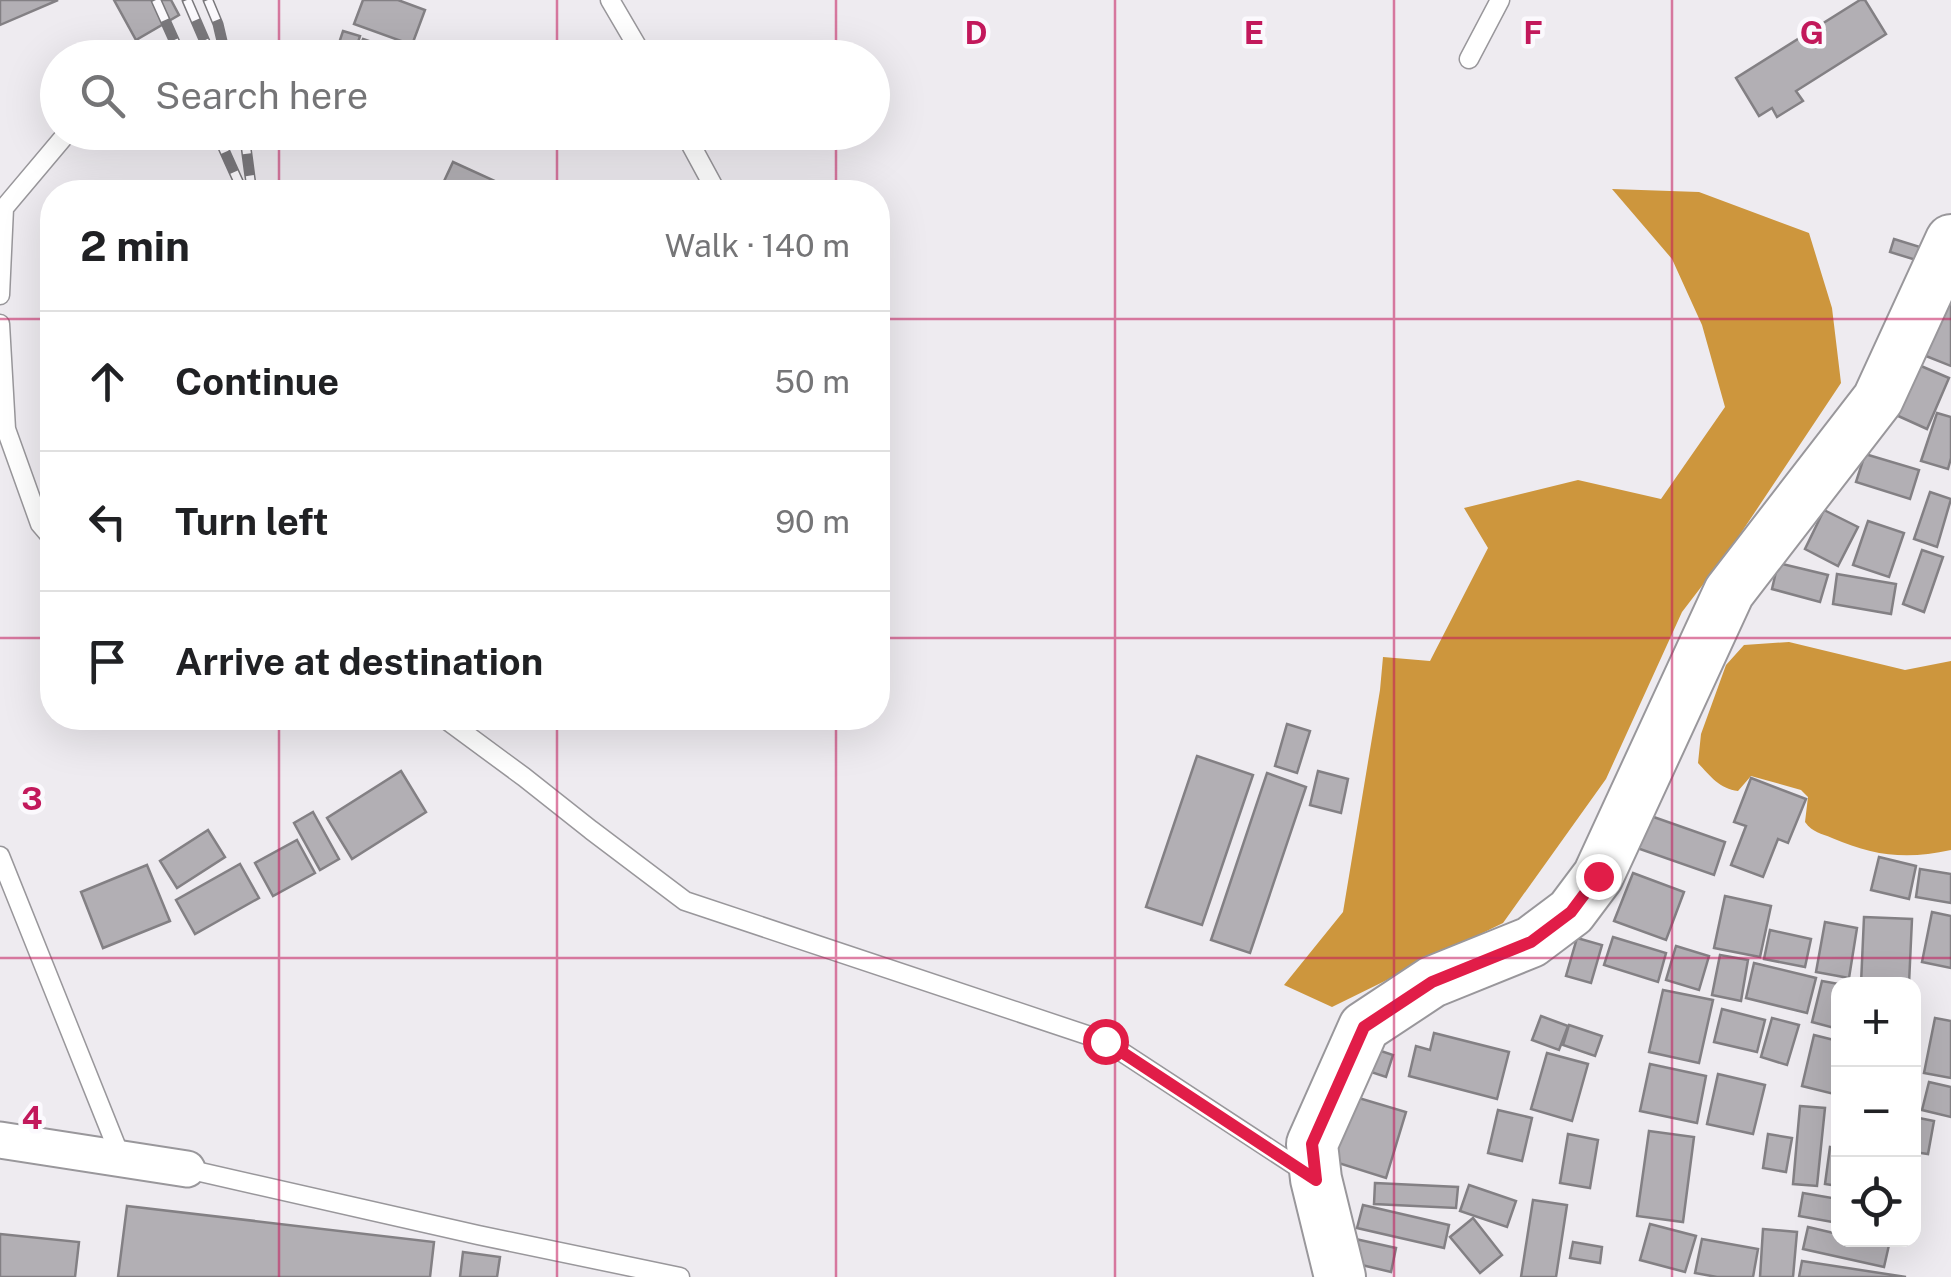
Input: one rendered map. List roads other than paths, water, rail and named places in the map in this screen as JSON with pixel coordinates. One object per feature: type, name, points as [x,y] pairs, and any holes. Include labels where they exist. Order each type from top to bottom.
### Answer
[{"type":"street","points":[[1340,1277],[1316,1180],[1312,1144],[1364,1027],[1432,982],[1531,942],[1571,912],[1598,876],[1729,592],[1878,399],[1951,240]]},
{"type":"street","points":[[0,1140],[187,1169]]},
{"type":"lane","points":[[610,0],[633,40]]},
{"type":"lane","points":[[1469,59],[1500,0]]},
{"type":"lane","points":[[0,295],[4,208],[53,150]]},
{"type":"lane","points":[[694,150],[710,180]]},
{"type":"lane","points":[[0,324],[6,429],[40,524]]},
{"type":"lane","points":[[461,730],[685,901],[1105,1041],[1316,1180]]},
{"type":"lane","points":[[0,856],[120,1158]]},
{"type":"lane","points":[[187,1169],[680,1277]]},
{"type":"railway","points":[[156,0],[174,40]]},
{"type":"railway","points":[[187,0],[204,40]]},
{"type":"railway","points":[[208,0],[222,40]]},
{"type":"railway","points":[[224,150],[238,180]]},
{"type":"railway","points":[[246,150],[250,180]]}]
